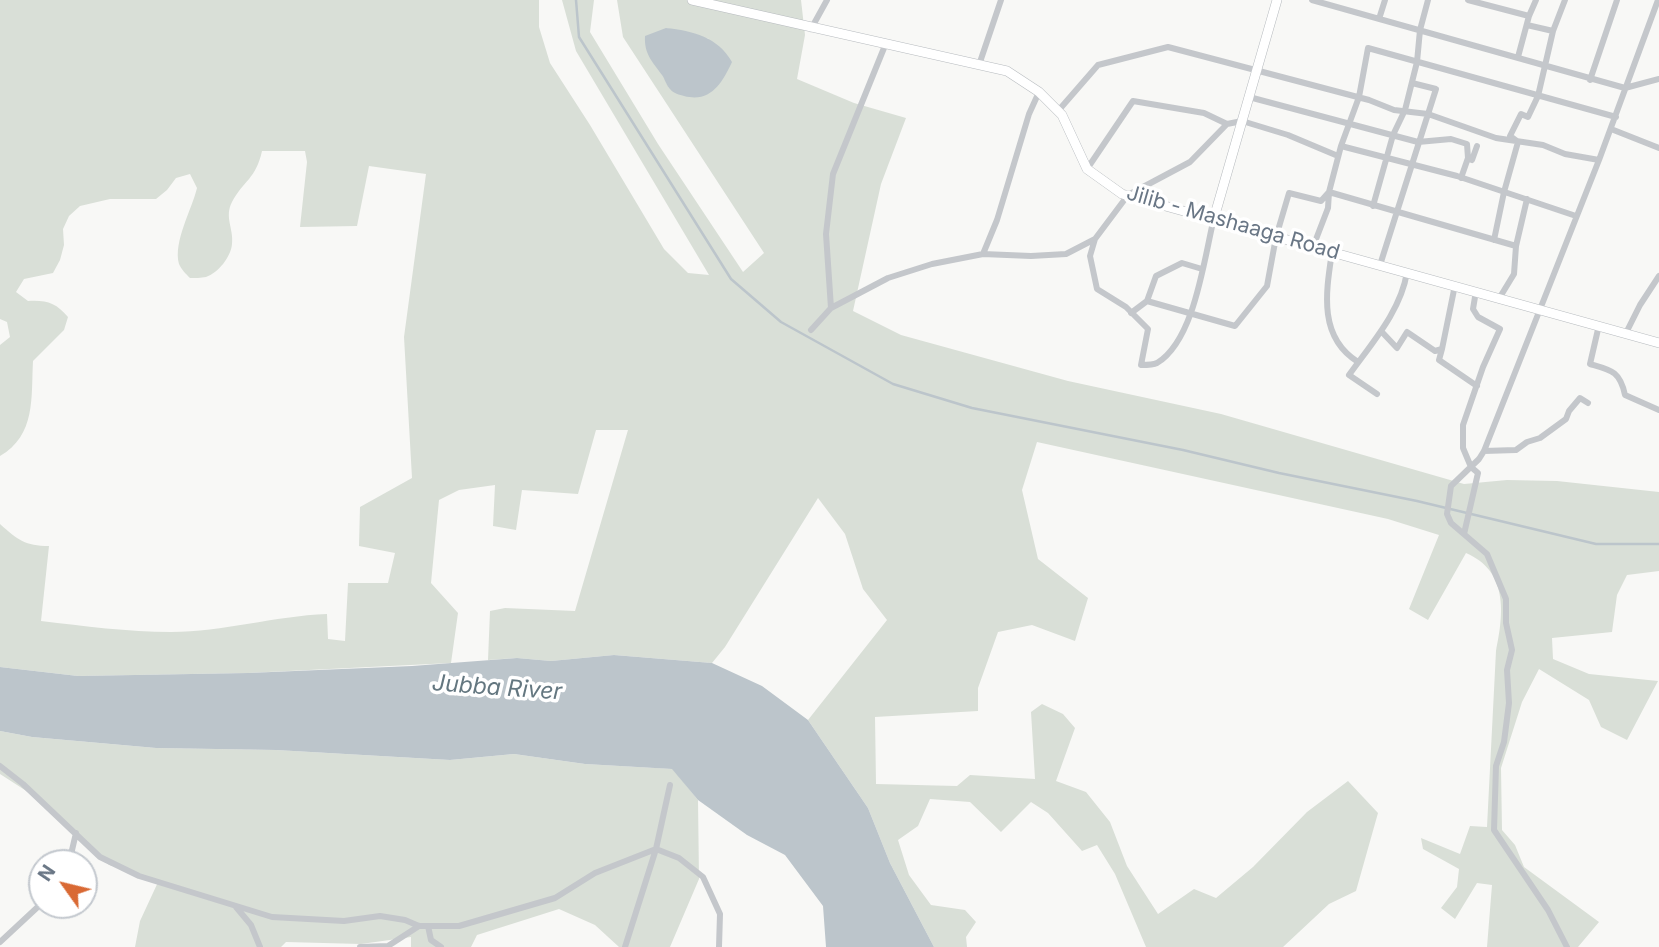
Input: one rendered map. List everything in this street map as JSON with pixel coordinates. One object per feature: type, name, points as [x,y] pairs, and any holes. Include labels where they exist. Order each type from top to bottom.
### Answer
[{"type":"main road","name":"Jilib - Mashaaga Road","points":[[692,0],[811,29],[1007,71],[1039,92],[1058,111],[1087,169],[1112,188],[1128,195],[1659,343]]},
{"type":"main road","points":[[1214,218],[1277,0]]},
{"type":"street","points":[[811,29],[827,0]]},
{"type":"street","points":[[979,65],[1001,0]]},
{"type":"street","points":[[1312,0],[1332,3],[1379,19],[1625,88],[1659,79]]},
{"type":"street","points":[[1379,19],[1385,0]]},
{"type":"street","points":[[1373,206],[1394,135],[1405,110],[1417,62],[1420,30],[1429,0]]},
{"type":"street","points":[[1468,0],[1529,16]]},
{"type":"street","points":[[1518,142],[1510,136],[1521,114],[1528,117],[1538,96],[1553,31],[1565,0]]},
{"type":"street","points":[[1590,80],[1617,0]]},
{"type":"street","points":[[1567,947],[1549,910],[1494,830],[1496,766],[1504,742],[1509,703],[1507,670],[1512,650],[1506,623],[1506,599],[1487,554],[1451,523],[1447,514],[1451,486],[1484,451],[1616,117],[1658,0]]},
{"type":"street","points":[[1518,57],[1535,1]]},
{"type":"street","points":[[1527,25],[1553,31]]},
{"type":"street","points":[[831,307],[826,234],[833,174],[886,43]]},
{"type":"street","points":[[1058,111],[1098,65],[1168,47],[1359,97],[1394,110],[1428,114],[1472,130],[1599,160]]},
{"type":"street","points":[[1312,247],[1328,208],[1340,146],[1359,97],[1368,48],[1616,117]]},
{"type":"street","points":[[1380,265],[1436,89],[1412,83]]},
{"type":"street","points":[[983,254],[997,220],[1029,114],[1039,92]]},
{"type":"street","points":[[1249,97],[1418,142],[1451,139],[1467,144]]},
{"type":"street","points":[[1087,169],[1133,101],[1204,113],[1227,124]]},
{"type":"street","points":[[1214,218],[1192,313],[1175,347],[1155,364],[1141,365],[1148,329],[1132,313],[1097,289],[1090,256],[1095,239],[1128,195],[1190,162],[1227,124],[1242,121],[1288,135],[1338,156]]},
{"type":"street","points":[[1611,129],[1659,148]]},
{"type":"street","points":[[1461,178],[1468,158],[1467,144],[1472,130]]},
{"type":"street","points":[[1494,240],[1518,142]]},
{"type":"street","points":[[1340,146],[1461,178],[1576,216]]},
{"type":"street","points":[[1468,158],[1472,160],[1477,146]]},
{"type":"street","points":[[1329,192],[1516,246]]},
{"type":"street","points":[[1147,301],[1235,326],[1267,286],[1276,237],[1289,194],[1321,201],[1329,192]]},
{"type":"street","points":[[1500,297],[1514,274],[1516,246],[1527,199]]},
{"type":"street","points":[[811,330],[831,307],[888,278],[932,264],[983,254],[1066,254],[1095,239]]},
{"type":"street","points":[[1332,252],[1326,288],[1328,324],[1346,354],[1358,362]]},
{"type":"street","points":[[1132,313],[1147,301],[1156,276],[1182,263],[1202,269]]},
{"type":"street","points":[[1377,394],[1349,376],[1381,331],[1404,288],[1406,272]]},
{"type":"street","points":[[1626,334],[1640,305],[1659,276]]},
{"type":"street","points":[[1455,285],[1439,360],[1478,386]]},
{"type":"street","points":[[1464,534],[1478,473],[1471,467],[1463,448],[1463,425],[1467,407],[1500,329],[1478,317],[1473,309],[1476,290]]},
{"type":"street","points":[[1599,325],[1590,364],[1610,369],[1622,380],[1625,395],[1659,410]]},
{"type":"street","points":[[1381,331],[1396,348],[1406,332],[1435,351],[1442,349]]},
{"type":"street","points":[[1484,451],[1516,450],[1560,424],[1580,398],[1588,403]]},
{"type":"street","points":[[0,766],[23,784],[100,857],[139,876],[272,917],[344,921],[380,916],[405,920],[419,926],[459,926],[555,898],[595,873],[656,849],[678,858],[703,877],[720,914],[719,947]]},
{"type":"street","points":[[625,947],[656,849],[670,785]]},
{"type":"street","points":[[72,849],[76,833]]},
{"type":"street","points":[[235,905],[251,925],[260,947]]},
{"type":"street","points":[[0,942],[28,916]]},
{"type":"street","points":[[360,947],[388,946],[419,926]]},
{"type":"street","points":[[428,926],[431,940],[441,947]]},
{"type":"street","points":[[404,936],[404,947]]},
{"type":"shaded area","points":[[0,0],[539,0],[539,27],[550,63],[664,249],[688,273],[709,275],[576,51],[562,0],[594,0],[590,32],[658,144],[743,272],[764,253],[623,37],[617,0],[801,0],[805,35],[797,79],[854,103],[906,118],[881,184],[853,311],[901,335],[1068,381],[1221,414],[1464,484],[1507,480],[1557,481],[1659,492],[1659,571],[1627,575],[1617,595],[1612,632],[1552,638],[1553,659],[1589,674],[1658,681],[1627,740],[1601,727],[1589,700],[1539,669],[1522,702],[1501,768],[1502,830],[1515,845],[1524,867],[1599,922],[1578,947],[1487,947],[1492,885],[1477,883],[1455,919],[1441,908],[1457,887],[1459,869],[1423,849],[1421,838],[1460,854],[1470,826],[1487,827],[1496,651],[1501,608],[1496,582],[1480,561],[1466,553],[1428,620],[1409,609],[1439,535],[1388,519],[1037,442],[1022,490],[1038,559],[1088,598],[1075,641],[1032,625],[998,632],[978,688],[978,711],[875,717],[876,784],[957,786],[970,775],[1035,779],[1031,712],[1042,704],[1063,714],[1075,728],[1056,781],[1086,792],[1110,822],[1127,866],[1158,914],[1194,889],[1216,898],[1253,867],[1307,812],[1348,781],[1378,813],[1356,891],[1329,904],[1283,947],[1146,947],[1115,874],[1097,845],[1082,851],[1048,813],[1031,802],[1001,832],[970,802],[930,799],[918,826],[898,840],[909,875],[931,905],[965,910],[976,922],[966,937],[967,947],[934,947],[890,863],[868,808],[808,720],[887,620],[863,589],[845,534],[818,498],[725,647],[712,663],[614,655],[551,661],[517,658],[488,660],[490,611],[505,608],[575,611],[628,430],[596,430],[578,494],[522,490],[516,530],[493,526],[495,485],[459,490],[439,500],[431,583],[458,613],[451,663],[248,673],[78,676],[0,667],[0,524],[22,541],[49,546],[41,621],[122,630],[171,632],[327,614],[328,639],[345,641],[348,583],[388,583],[395,553],[359,546],[360,507],[412,478],[404,337],[426,174],[369,166],[357,226],[300,227],[307,162],[305,151],[262,151],[253,174],[230,207],[232,239],[229,254],[215,272],[202,278],[190,278],[180,266],[178,255],[181,236],[197,188],[190,174],[176,178],[156,199],[110,199],[80,206],[69,216],[63,229],[64,245],[53,273],[24,279],[16,292],[28,301],[51,303],[68,317],[64,330],[33,361],[31,402],[26,426],[12,447],[0,456],[0,345],[10,337],[7,322],[0,319]],"holes":[[[666,28],[709,39],[669,88],[664,77]]]},
{"type":"shaded area","points":[[0,731],[32,737],[156,748],[276,750],[450,760],[514,754],[585,764],[673,769],[698,800],[699,879],[670,947],[619,947],[595,925],[559,909],[477,935],[471,947],[411,947],[411,937],[361,944],[286,942],[281,947],[135,947],[140,921],[159,880],[109,865],[98,855],[98,849],[91,849],[31,794],[0,774]]},
{"type":"water","points":[[666,28],[704,37],[726,53],[732,62],[714,90],[701,97],[693,97],[673,92],[667,86],[649,57],[645,42],[645,36]]},
{"type":"water","name":"Jubba River","points":[[614,655],[712,663],[762,686],[808,720],[868,808],[890,863],[934,947],[826,947],[823,906],[785,855],[747,835],[698,800],[672,769],[585,764],[514,754],[450,760],[276,750],[156,748],[32,737],[0,731],[0,667],[78,676],[248,673],[412,666],[517,658],[551,661]]},
{"type":"waterway","points":[[576,0],[579,37],[731,279],[781,322],[893,384],[972,408],[1183,450],[1417,501],[1596,544],[1659,544]]}]
